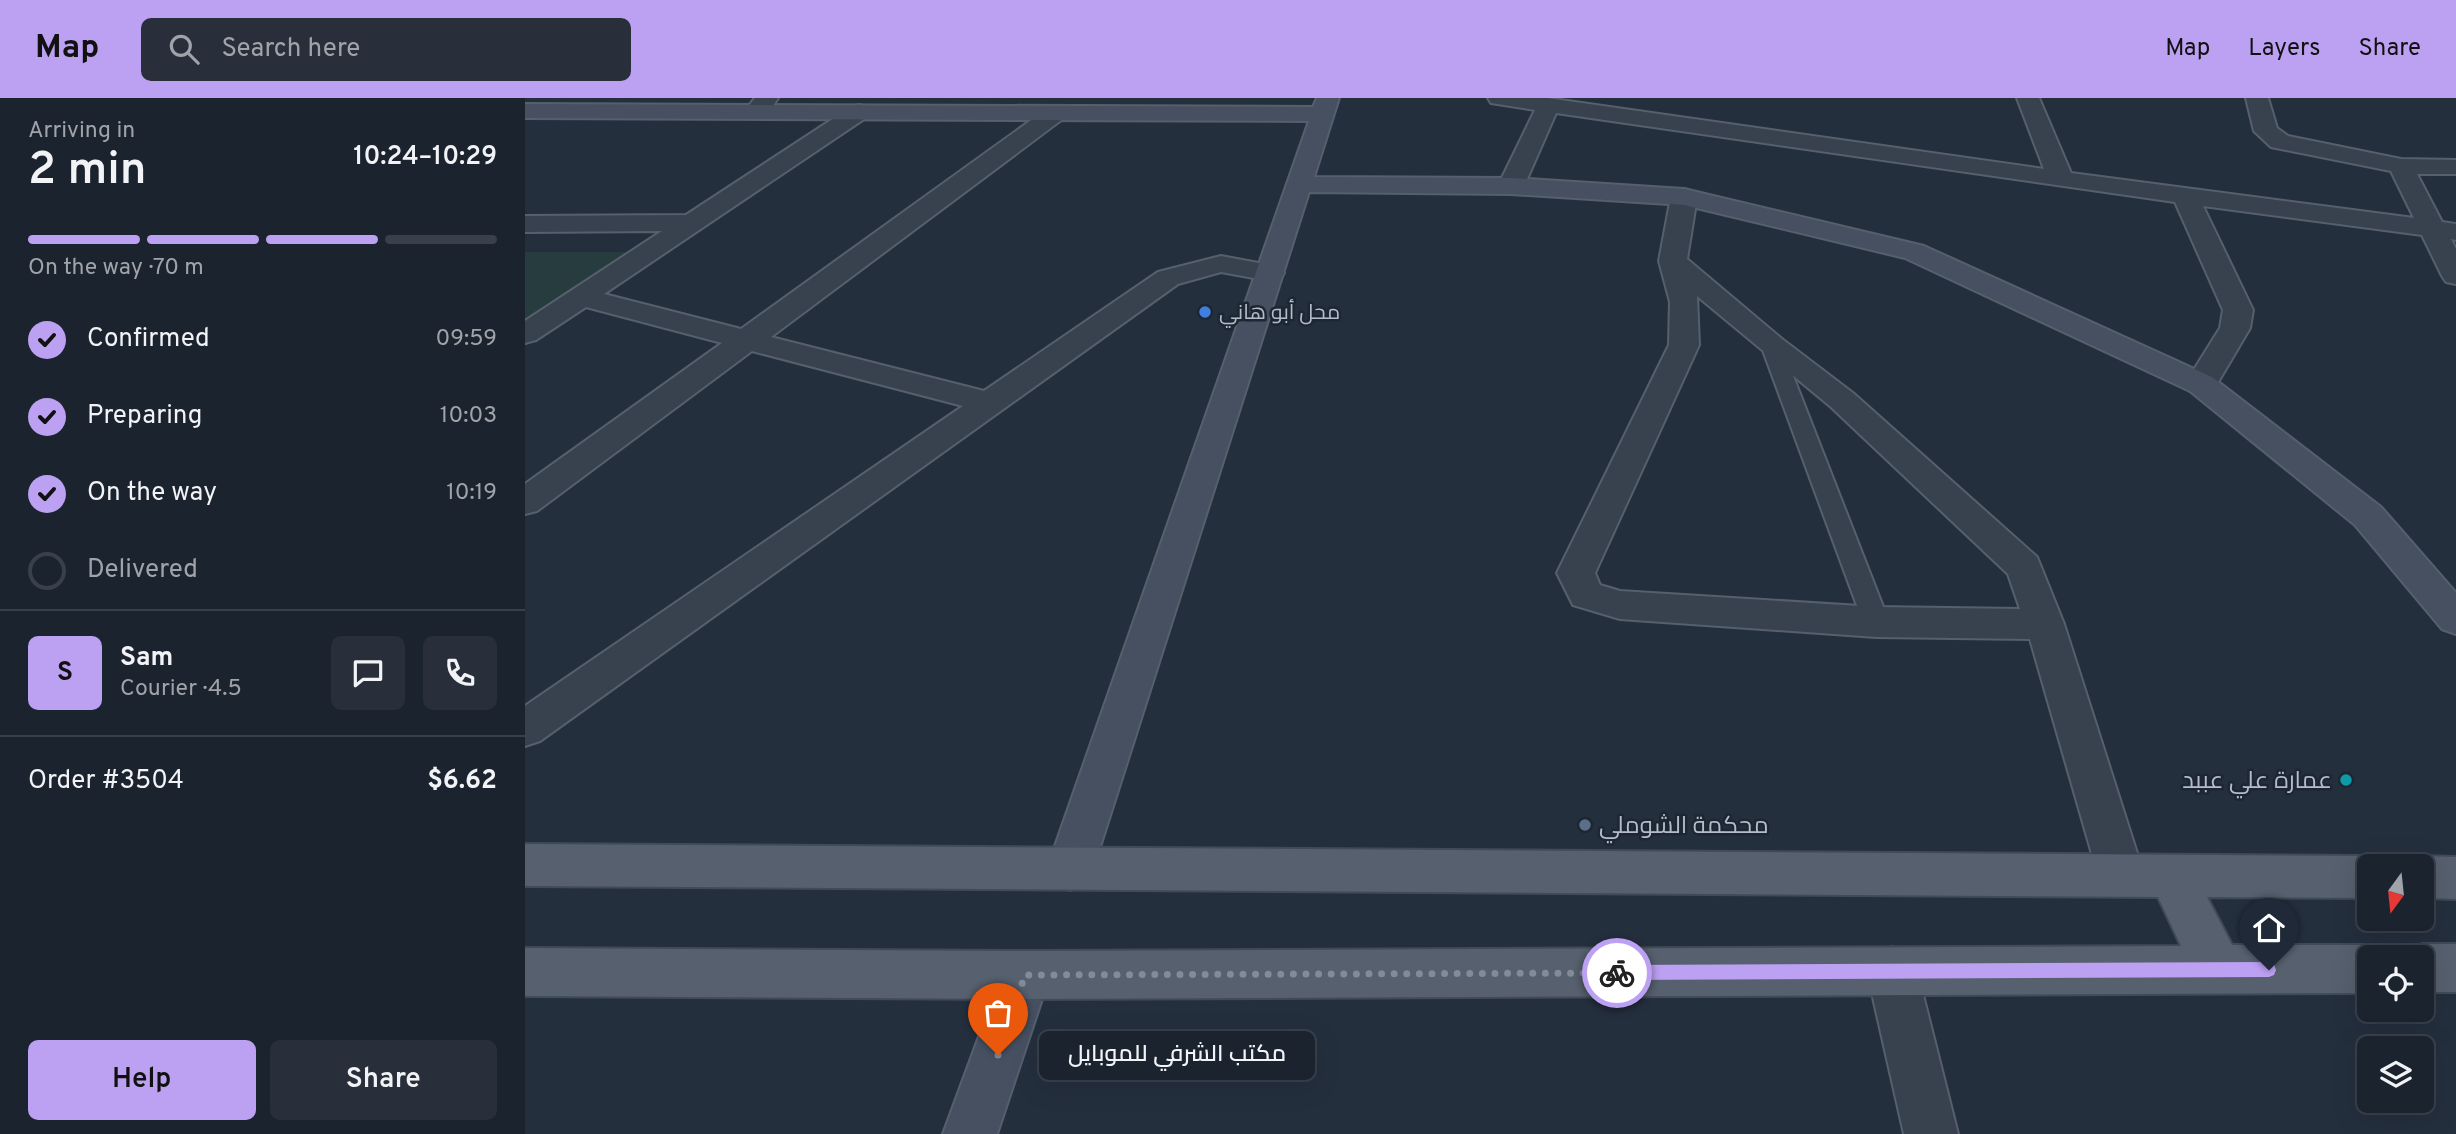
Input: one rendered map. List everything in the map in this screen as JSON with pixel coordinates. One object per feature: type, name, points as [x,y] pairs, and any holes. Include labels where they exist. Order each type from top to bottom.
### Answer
[{"type":"main road","points":[[525,865],[2357,877]]},
{"type":"main road","points":[[2172,876],[2218,970]]},
{"type":"main road","points":[[2434,877],[2456,877]]},
{"type":"main road","points":[[2434,968],[2456,968]]},
{"type":"main road","points":[[525,972],[1025,975],[2357,969]]},
{"type":"street","points":[[1499,98],[2061,179],[2444,230]]},
{"type":"street","points":[[2028,98],[2061,179]]},
{"type":"street","points":[[2257,98],[2266,131],[2280,142],[2401,166],[2456,167]]},
{"type":"street","points":[[525,111],[761,105],[859,112],[1056,113],[1326,106],[1070,869]]},
{"type":"street","points":[[1511,186],[1548,106]]},
{"type":"street","points":[[529,329],[582,297],[859,112]]},
{"type":"street","points":[[525,502],[1056,113]]},
{"type":"street","points":[[2401,166],[2444,230],[2456,276]]},
{"type":"street","points":[[1300,184],[1511,186],[1684,197],[1914,252],[2200,384],[2368,516],[2456,620]]},
{"type":"street","points":[[2185,196],[2238,310],[2235,328],[2200,384]]},
{"type":"street","points":[[1684,197],[1673,261],[1684,302],[1684,345],[1576,573],[1586,595],[1620,605],[1876,622],[2045,624]]},
{"type":"street","points":[[525,224],[692,223]]},
{"type":"street","points":[[1673,261],[1771,345],[1842,400],[2024,567],[2045,624],[2121,875]]},
{"type":"street","points":[[525,729],[1168,278],[1221,264],[1270,272]]},
{"type":"street","points":[[582,297],[990,403]]},
{"type":"street","points":[[1892,971],[1931,1134]]},
{"type":"street","points":[[970,1134],[1025,975]]},
{"type":"lane","points":[[1771,345],[1876,622]]},
{"type":"green space","points":[[525,252],[649,252],[525,334]]},
{"type":"way so far","points":[[998,1055],[1025,975],[1617,973]]},
{"type":"place","name":"محل أبو هاني","points":[[1205,312]]},
{"type":"place","name":"عمارة علي عببد","points":[[2346,780]]},
{"type":"place","name":"محكمة الشوملي","points":[[1585,825]]},
{"type":"place","name":"مكتب الشرفي للموبايل","points":[[998,1055]]},
{"type":"route","points":[[1617,973],[2269,970]]}]
